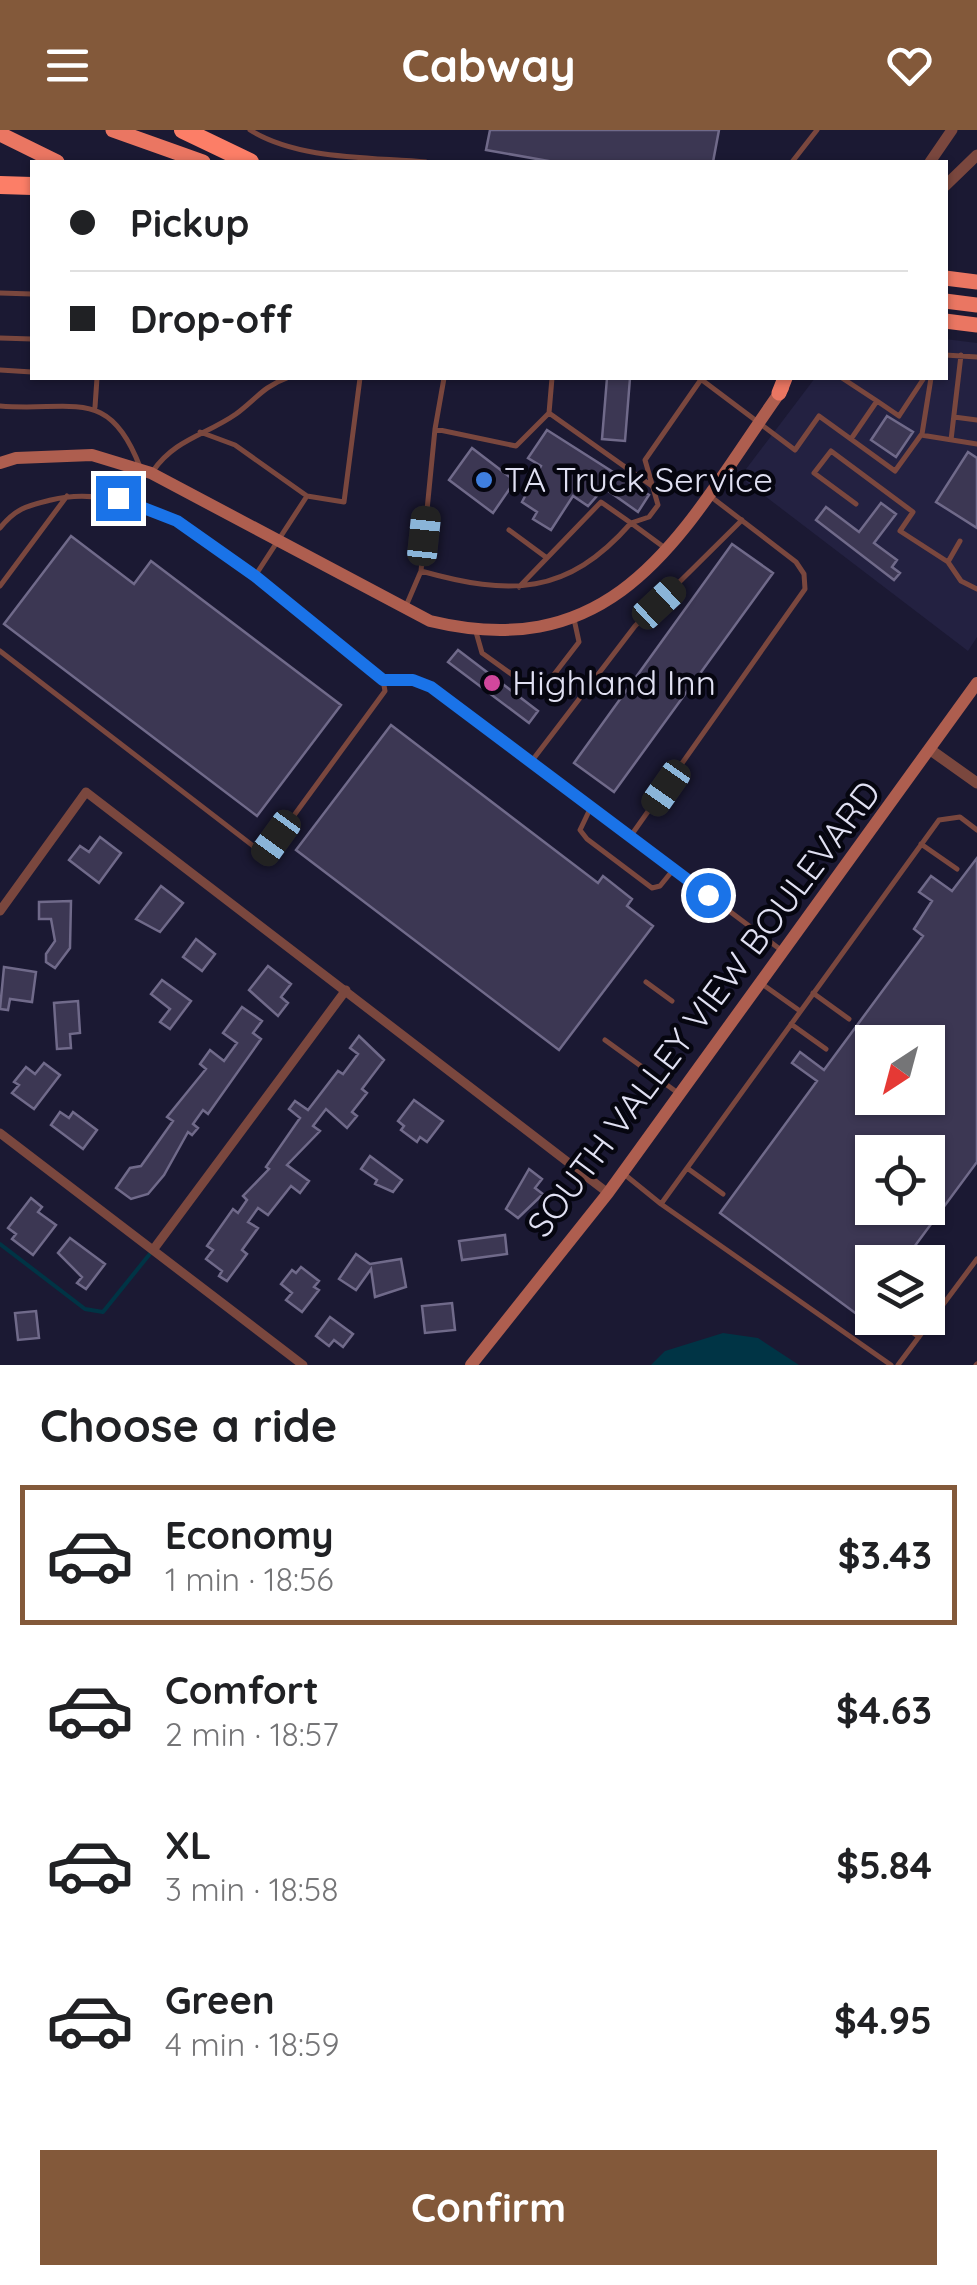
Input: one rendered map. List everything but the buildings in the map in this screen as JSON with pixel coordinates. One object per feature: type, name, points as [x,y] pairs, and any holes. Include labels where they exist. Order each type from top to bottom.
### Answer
[{"type":"highway","points":[[113,130],[197,160]]},
{"type":"highway","points":[[182,130],[246,160]]},
{"type":"highway","points":[[0,134],[53,160]]},
{"type":"highway","points":[[0,185],[30,186]]},
{"type":"highway","points":[[948,278],[977,282]]},
{"type":"highway","points":[[948,301],[977,305]]},
{"type":"highway","points":[[948,322],[977,325]]},
{"type":"main road","points":[[0,463],[16,458],[92,455],[146,471],[430,621],[476,632],[545,626],[608,604],[667,550],[785,383]]},
{"type":"main road","name":"SOUTH VALLEY VIEW BOULEVARD","points":[[471,1365],[623,1174],[977,683]]},
{"type":"street","points":[[931,160],[952,130]]},
{"type":"street","points":[[948,183],[977,155]]},
{"type":"street","points":[[932,750],[977,783]]},
{"type":"street","points":[[0,911],[86,792],[608,1193]]},
{"type":"street","points":[[153,1250],[346,990]]},
{"type":"street","points":[[0,1134],[303,1365]]},
{"type":"lane","points":[[250,130],[267,141],[404,160]]},
{"type":"lane","points":[[794,160],[816,130]]},
{"type":"lane","points":[[0,293],[30,294]]},
{"type":"lane","points":[[0,338],[30,339]]},
{"type":"lane","points":[[948,355],[977,357]]},
{"type":"lane","points":[[951,440],[961,356]]},
{"type":"lane","points":[[0,370],[30,372]]},
{"type":"lane","points":[[95,408],[98,380]]},
{"type":"lane","points":[[0,406],[95,408],[114,418],[146,471],[168,449],[236,414],[266,386],[282,380]]},
{"type":"lane","points":[[200,432],[235,444],[307,496],[344,502],[360,380]]},
{"type":"lane","points":[[405,608],[421,571],[444,380]]},
{"type":"lane","points":[[435,429],[516,446],[548,413],[552,380]]},
{"type":"lane","points":[[421,571],[489,588],[558,580],[588,566],[632,523],[649,517],[658,505],[645,460],[701,380]]},
{"type":"lane","points":[[703,380],[795,450],[819,416],[895,471],[922,435],[928,380]]},
{"type":"lane","points":[[845,380],[899,416],[926,380]]},
{"type":"lane","points":[[851,439],[877,402]]},
{"type":"lane","points":[[548,413],[655,488]]},
{"type":"lane","points":[[954,417],[977,420]]},
{"type":"lane","points":[[922,435],[977,444]]},
{"type":"lane","points":[[856,504],[814,473],[830,451],[914,512],[900,531],[948,562],[961,580],[977,589]]},
{"type":"lane","points":[[630,837],[805,589],[804,574],[796,562],[708,494]]},
{"type":"lane","points":[[0,586],[68,496]]},
{"type":"lane","points":[[0,528],[16,508],[68,496],[118,498],[177,521],[255,576],[383,680],[413,680],[431,687],[785,952]]},
{"type":"lane","points":[[255,576],[307,496]]},
{"type":"lane","points":[[519,586],[601,502],[667,550]]},
{"type":"lane","points":[[531,762],[635,626],[742,520]]},
{"type":"lane","points":[[509,530],[546,558]]},
{"type":"lane","points":[[948,562],[960,541]]},
{"type":"lane","points":[[476,632],[482,654],[539,694],[579,642],[573,617]]},
{"type":"lane","points":[[0,652],[264,855],[385,691],[383,680]]},
{"type":"lane","points":[[591,807],[580,830],[652,888],[660,886],[674,869]]},
{"type":"lane","points":[[660,1204],[939,820],[960,817],[977,830]]},
{"type":"lane","points":[[921,844],[956,870]]},
{"type":"lane","points":[[646,982],[672,1002]]},
{"type":"lane","points":[[762,984],[800,1011]]},
{"type":"lane","points":[[814,993],[849,1019]]},
{"type":"lane","points":[[791,1024],[826,1050]]},
{"type":"lane","points":[[605,1040],[680,1095]]},
{"type":"lane","points":[[686,1168],[724,1194]]},
{"type":"lane","points":[[623,1174],[660,1204],[895,1365],[977,1259]]},
{"type":"shaded area","points":[[948,339],[977,343],[977,637],[968,651],[740,477],[813,380],[948,380]]},
{"type":"water","points":[[723,1333],[758,1338],[799,1365],[651,1365],[665,1351]]},
{"type":"waterway","points":[[0,1244],[85,1309],[103,1312],[153,1250]]},
{"type":"place","name":"TA Truck Service","points":[[484,480]]},
{"type":"place","name":"Highland Inn","points":[[492,683]]},
{"type":"route","points":[[118,498],[177,521],[255,576],[383,680],[413,680],[431,687],[708,895]]}]
